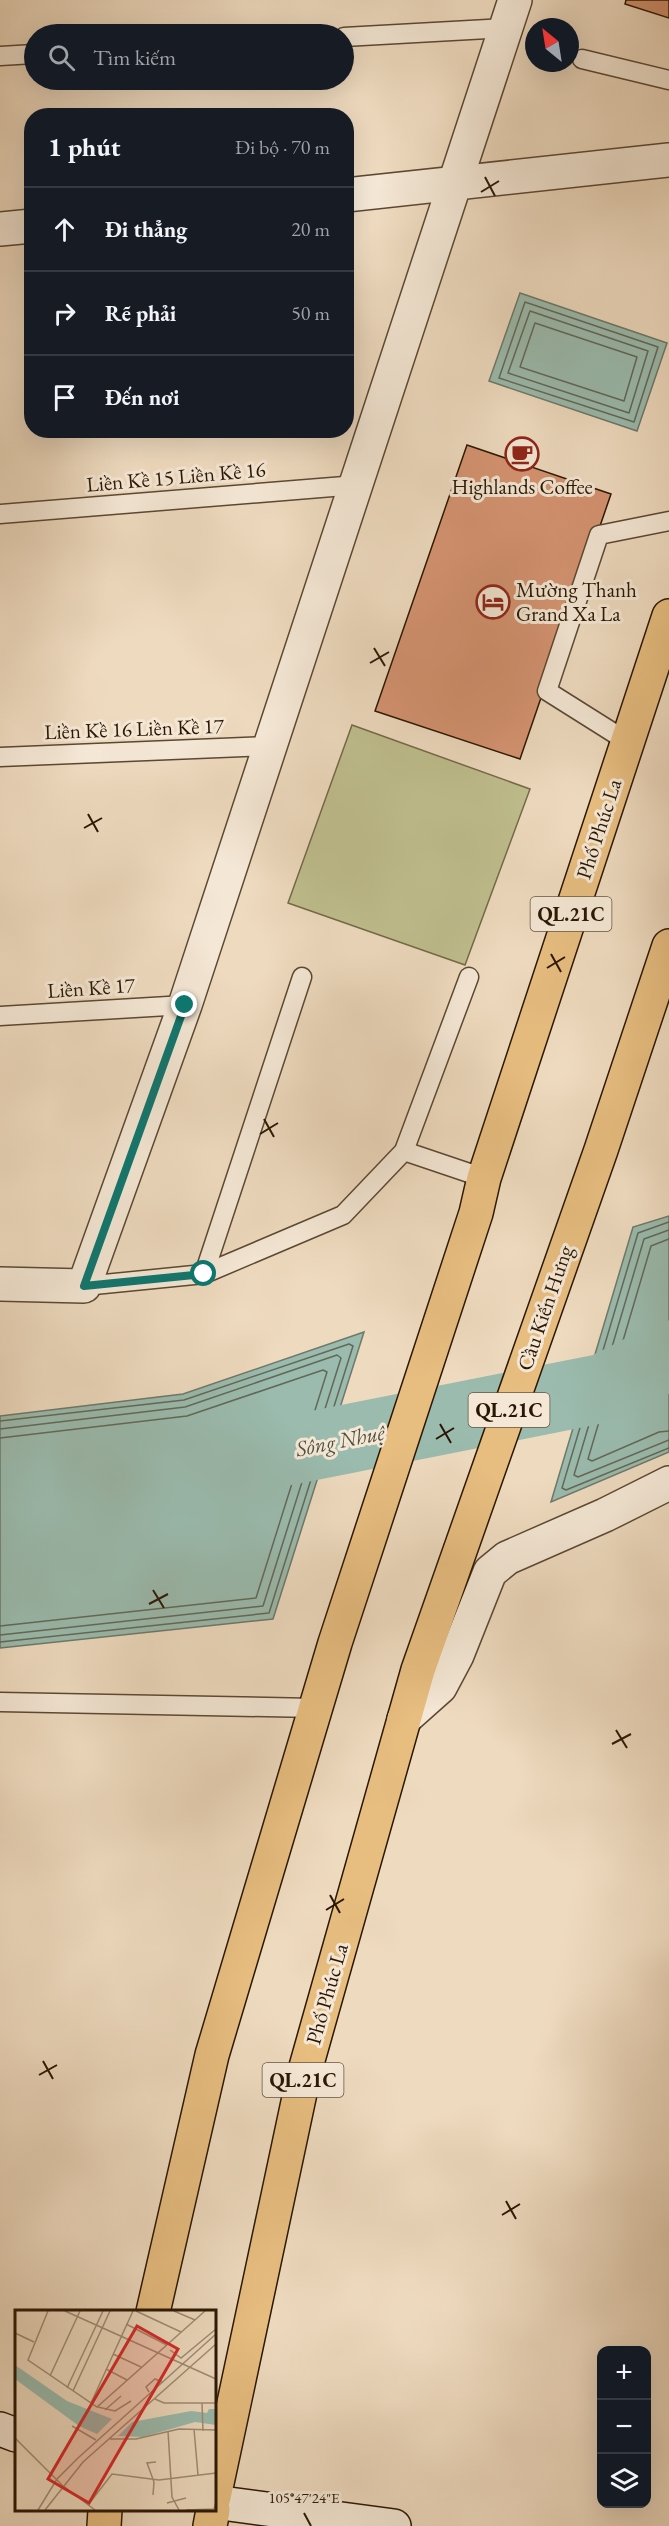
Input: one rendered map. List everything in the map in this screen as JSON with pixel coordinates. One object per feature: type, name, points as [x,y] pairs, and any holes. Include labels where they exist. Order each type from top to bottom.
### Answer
[{"type":"highway","name":"Phố Phúc La","points":[[315,1708],[476,1213],[484,1178],[669,616]]},
{"type":"highway","name":"Cầu Kiến Hưng","points":[[417,1670],[601,1150],[669,946]]},
{"type":"highway","name":"Phố Phúc La","points":[[216,2488],[304,2074],[417,1670]]},
{"type":"highway","name":"QL.21C","points":[[153,2310],[212,2055],[315,1708]]},
{"type":"highway","points":[[104,2526],[105,2511]]},
{"type":"highway","points":[[210,2526],[213,2511]]},
{"type":"street","points":[[0,1284],[84,1286],[185,1005],[510,14]]},
{"type":"street","points":[[354,194],[669,159]]},
{"type":"street","points":[[0,229],[24,227]]},
{"type":"street","points":[[404,1719],[440,1687],[457,1655],[490,1572],[507,1558],[605,1515],[669,1483]]},
{"type":"street","points":[[0,2429],[15,2435]]},
{"type":"street","points":[[216,2502],[394,2526]]},
{"type":"lane","points":[[354,36],[510,14]]},
{"type":"lane","points":[[0,56],[24,55]]},
{"type":"lane","points":[[582,59],[669,80]]},
{"type":"lane","name":"Liền Kề 15 Liền Kề 16","points":[[0,514],[357,485]]},
{"type":"lane","points":[[628,742],[547,691],[599,535],[669,521]]},
{"type":"lane","name":"Liền Kề 16 Liền Kề 17","points":[[0,757],[270,746]]},
{"type":"lane","points":[[204,1274],[302,977]]},
{"type":"lane","points":[[84,1286],[204,1274],[343,1215],[404,1151],[469,977]]},
{"type":"lane","name":"Liền Kề 17","points":[[0,1017],[185,1005]]},
{"type":"lane","points":[[404,1151],[484,1178]]},
{"type":"lane","points":[[0,1702],[315,1708]]},
{"type":"shaded area","points":[[352,725],[530,789],[465,965],[288,903]]},
{"type":"water","points":[[520,293],[667,343],[637,431],[489,381]]},
{"type":"water","points":[[669,1216],[669,1452],[551,1502],[633,1227]]},
{"type":"water","points":[[364,1332],[273,1619],[0,1648],[0,1416],[183,1394]]},
{"type":"building","points":[[626,0],[669,0],[669,18],[625,4]]},
{"type":"building","name":"Mường Thanh Grand Xa La","points":[[467,445],[611,494],[520,759],[375,711]]},
{"type":"waterway","name":"Sông Nhuệ","points":[[236,1461],[604,1388],[669,1355]]},
{"type":"place","name":"Highlands Coffee","points":[[522,454]]},
{"type":"place","name":"Mường Thanh Grand Xa La","points":[[493,602]]},
{"type":"route","points":[[185,1005],[84,1286],[204,1274]]}]
